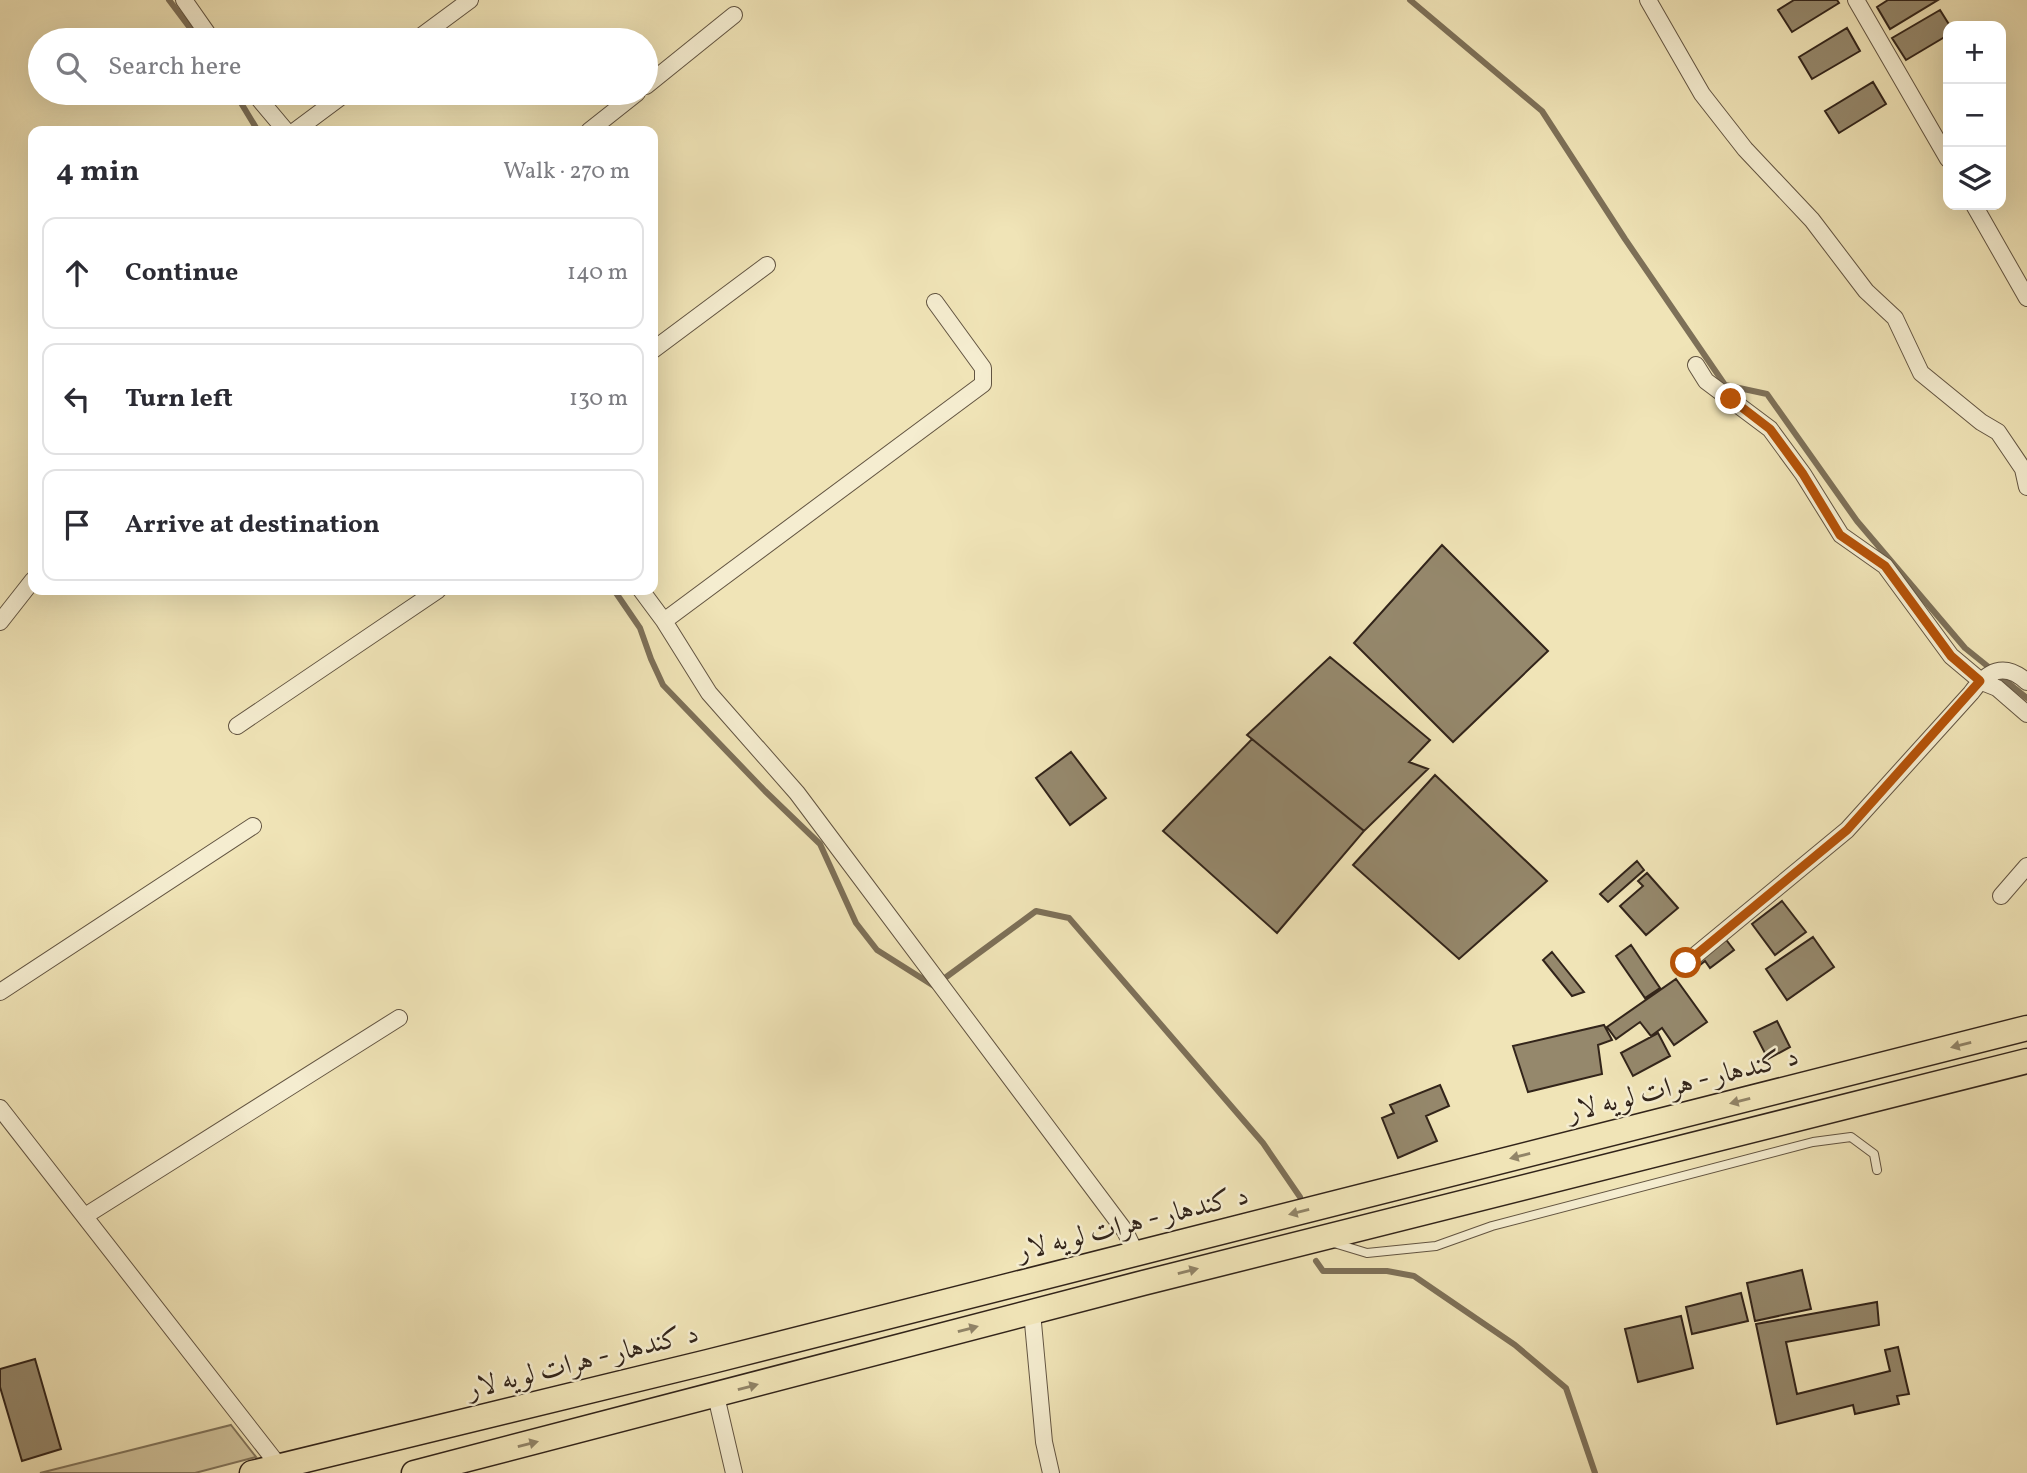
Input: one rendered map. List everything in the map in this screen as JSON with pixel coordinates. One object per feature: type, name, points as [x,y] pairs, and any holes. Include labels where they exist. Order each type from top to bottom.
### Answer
[{"type":"highway","name":"د کندهار - هرات لويه لار","points":[[252,1473],[282,1469],[2027,1028]]},
{"type":"highway","points":[[414,1473],[1318,1238],[2027,1061]]},
{"type":"highway","points":[[1846,1074],[1856,1104]]},
{"type":"highway","points":[[1136,1254],[1143,1283]]},
{"type":"highway","points":[[591,1390],[603,1425]]},
{"type":"street","points":[[432,28],[470,0]]},
{"type":"street","points":[[1648,0],[1702,93],[1745,149],[1812,220],[1866,291],[1895,318],[1922,373],[1981,422],[1998,432],[2023,469],[2027,487]]},
{"type":"street","points":[[1856,0],[1943,150]]},
{"type":"street","points":[[192,3],[206,28]]},
{"type":"street","points":[[658,76],[734,15]]},
{"type":"street","points":[[264,105],[282,126]]},
{"type":"street","points":[[302,126],[330,105]]},
{"type":"street","points":[[595,126],[622,105]]},
{"type":"street","points":[[1977,210],[2027,298]]},
{"type":"street","points":[[658,346],[767,265]]},
{"type":"street","points":[[664,621],[983,384],[983,368],[935,302]]},
{"type":"street","points":[[1696,365],[1706,381],[1770,429],[1803,474],[1840,535],[1885,566],[1951,656],[1997,688],[2027,714]]},
{"type":"street","points":[[0,622],[28,586]]},
{"type":"street","points":[[237,726],[431,595]]},
{"type":"street","points":[[645,595],[709,694],[797,793],[1125,1231],[1136,1254]]},
{"type":"street","points":[[1686,963],[1847,830],[1982,678],[2003,670],[2016,671],[2027,682]]},
{"type":"street","points":[[0,992],[253,826]]},
{"type":"street","points":[[2001,896],[2027,866]]},
{"type":"street","points":[[85,1216],[399,1018]]},
{"type":"street","points":[[0,1108],[282,1469]]},
{"type":"street","points":[[1032,1312],[1044,1442],[1051,1473]]},
{"type":"street","points":[[716,1396],[734,1473]]},
{"type":"lane","points":[[1318,1238],[1367,1253],[1436,1246],[1492,1226],[1595,1198],[1814,1142],[1851,1137],[1874,1154],[1877,1170]]},
{"type":"shaded area","points":[[231,1425],[256,1457],[195,1473],[40,1473]]},
{"type":"building","points":[[1794,0],[1837,0],[1839,3],[1792,32],[1778,10]]},
{"type":"building","points":[[1888,0],[1938,0],[1890,29],[1877,7]]},
{"type":"building","points":[[1940,10],[1947,21],[1943,21],[1943,38],[1906,60],[1892,38]]},
{"type":"building","points":[[1847,28],[1860,51],[1812,79],[1799,57]]},
{"type":"building","points":[[1873,82],[1886,104],[1839,133],[1825,111]]},
{"type":"building","points":[[1442,545],[1548,651],[1453,742],[1354,643]]},
{"type":"building","points":[[1330,657],[1430,740],[1409,762],[1428,769],[1364,831],[1247,735]]},
{"type":"building","points":[[1252,739],[1364,831],[1277,933],[1163,831]]},
{"type":"building","points":[[1071,752],[1106,798],[1070,825],[1036,778]]},
{"type":"building","points":[[1435,775],[1547,881],[1459,959],[1353,865]]},
{"type":"building","points":[[1637,861],[1644,870],[1608,902],[1600,894]]},
{"type":"building","points":[[1647,873],[1678,908],[1646,935],[1620,906],[1643,886],[1638,881]]},
{"type":"building","points":[[1782,901],[1806,932],[1775,955],[1752,924]]},
{"type":"building","points":[[1724,937],[1734,950],[1710,968],[1705,961],[1695,969],[1690,962]]},
{"type":"building","points":[[1813,937],[1834,967],[1787,1000],[1766,969]]},
{"type":"building","points":[[1631,945],[1660,988],[1645,998],[1616,956]]},
{"type":"building","points":[[1552,952],[1584,992],[1572,996],[1543,960]]},
{"type":"building","points":[[1676,979],[1707,1022],[1674,1045],[1662,1028],[1651,1036],[1640,1022],[1616,1039],[1607,1027]]},
{"type":"building","points":[[1777,1021],[1790,1047],[1768,1059],[1754,1032]]},
{"type":"building","points":[[1604,1025],[1612,1040],[1598,1045],[1602,1074],[1528,1092],[1513,1046]]},
{"type":"building","points":[[1658,1033],[1670,1056],[1633,1076],[1621,1053]]},
{"type":"building","points":[[1440,1085],[1449,1106],[1426,1116],[1437,1141],[1398,1158],[1382,1118],[1394,1113],[1390,1105]]},
{"type":"building","points":[[1802,1270],[1811,1309],[1755,1321],[1747,1283]]},
{"type":"building","points":[[1741,1293],[1748,1321],[1692,1334],[1686,1307]]},
{"type":"building","points":[[1877,1302],[1879,1325],[1786,1342],[1797,1394],[1890,1371],[1885,1350],[1898,1347],[1909,1394],[1897,1396],[1899,1404],[1855,1414],[1853,1405],[1777,1424],[1756,1324]]},
{"type":"building","points":[[1681,1316],[1693,1368],[1638,1382],[1625,1329]]},
{"type":"building","points":[[35,1359],[61,1449],[22,1461],[0,1387],[0,1369]]},
{"type":"waterway","points":[[169,0],[190,28]]},
{"type":"waterway","points":[[1410,0],[1542,111],[1725,385],[1767,394],[1857,521],[1965,648],[2027,698]]},
{"type":"waterway","points":[[242,105],[255,126]]},
{"type":"waterway","points":[[617,595],[640,628],[663,685],[820,844],[856,923],[877,950],[934,986],[1036,911],[1069,918],[1263,1143],[1300,1197]]},
{"type":"waterway","points":[[1316,1261],[1323,1271],[1387,1271],[1414,1276],[1515,1345],[1566,1388],[1595,1473]]},
{"type":"route","points":[[1686,963],[1847,830],[1980,681],[1951,656],[1885,566],[1840,535],[1803,474],[1770,429],[1731,399]]}]
